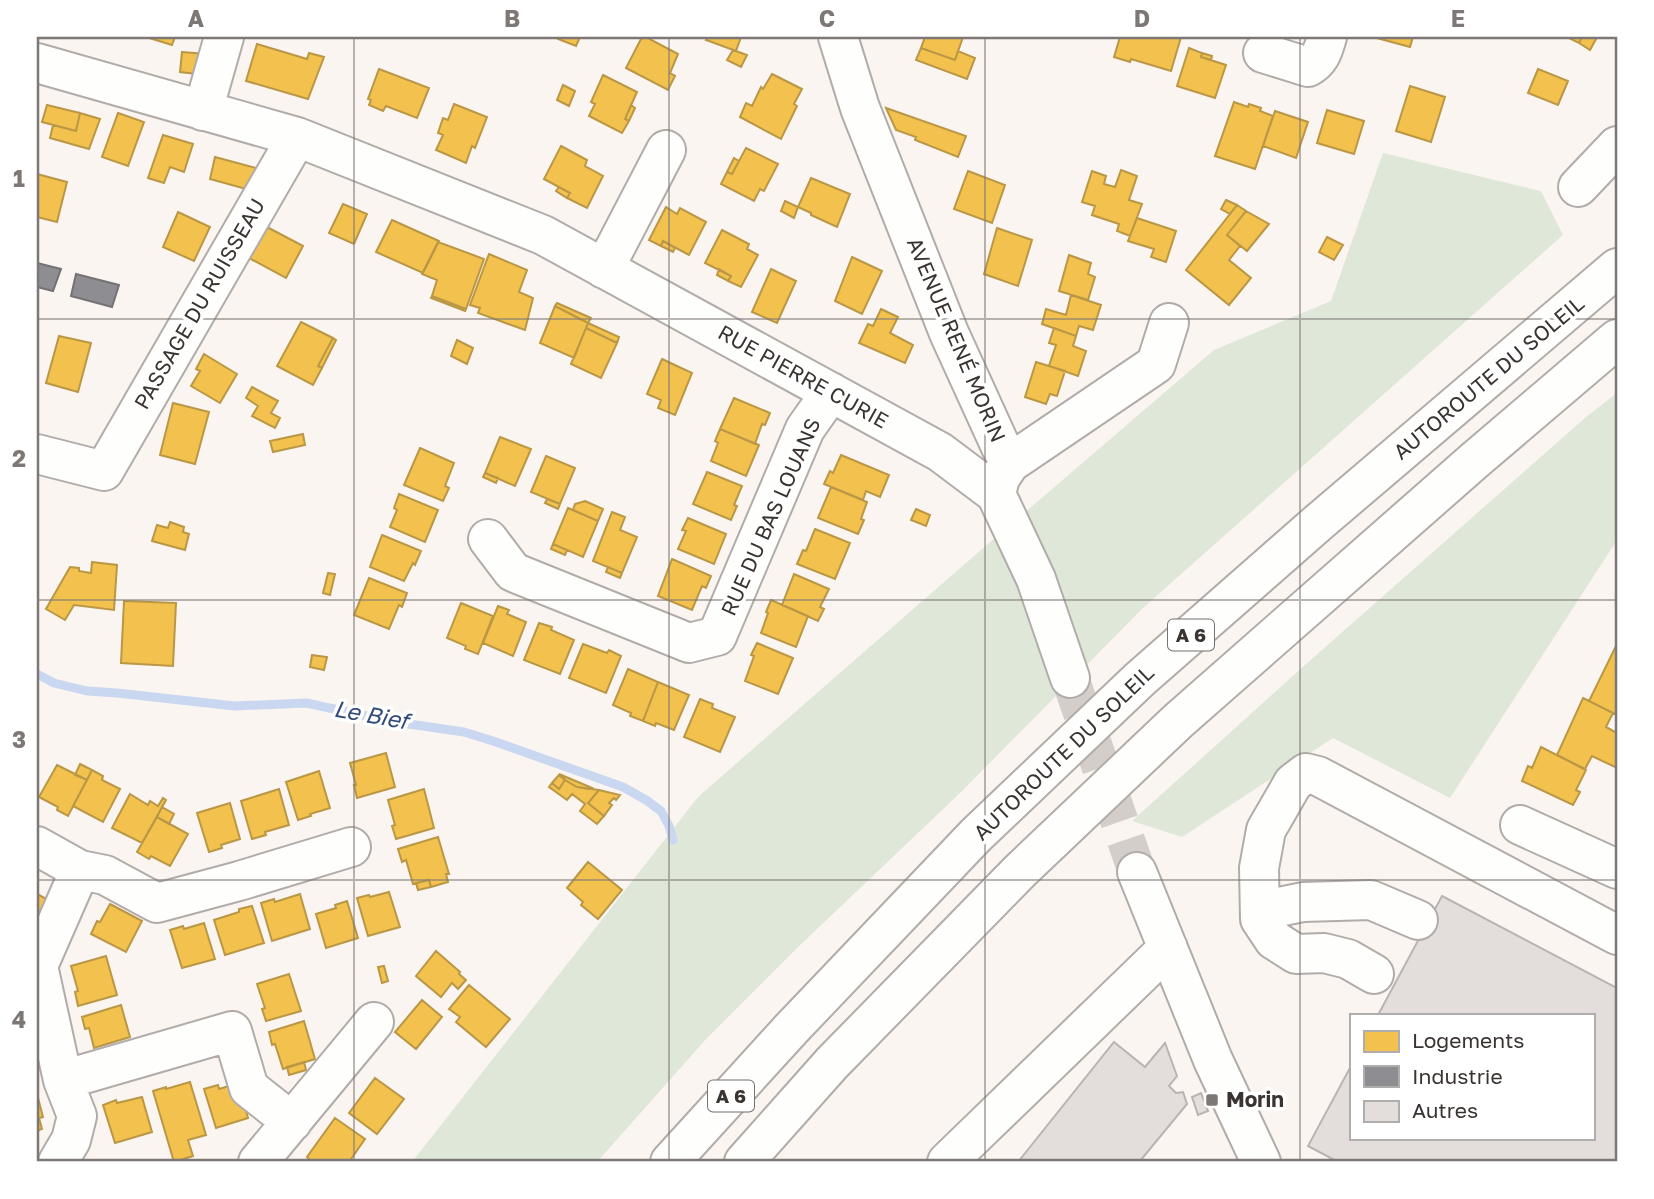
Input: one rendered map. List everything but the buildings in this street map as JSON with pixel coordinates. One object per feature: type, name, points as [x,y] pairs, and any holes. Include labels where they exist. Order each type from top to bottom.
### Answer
[{"type":"main road","points":[[203,111],[224,37]]},
{"type":"main road","name":"AVENUE RENÉ MORIN","points":[[838,37],[860,108],[949,333],[1001,447],[1003,478],[1070,678]]},
{"type":"main road","points":[[1263,53],[1308,66],[1317,62],[1327,37]]},
{"type":"main road","name":"RUE PIERRE CURIE","points":[[37,62],[297,137],[542,235],[940,452],[1003,478]]},
{"type":"main road","name":"PASSAGE DU RUISSEAU","points":[[37,454],[104,471],[297,137]]},
{"type":"main road","points":[[1578,187],[1617,146]]},
{"type":"main road","points":[[604,269],[666,150]]},
{"type":"main road","name":"AUTOROUTE DU SOLEIL","points":[[670,1162],[791,1029],[976,835],[1140,679],[1617,268]]},
{"type":"main road","points":[[1003,478],[1156,364],[1169,323]]},
{"type":"main road","name":"A 6","points":[[744,1162],[832,1063],[992,900],[1178,721],[1617,339]]},
{"type":"main road","name":"RUE DU BAS LOUANS","points":[[488,539],[513,572],[689,643],[717,636],[806,429],[831,392]]},
{"type":"main road","points":[[1374,974],[1348,958],[1324,953],[1296,954],[1274,940],[1260,919],[1259,868],[1266,830],[1293,783],[1306,773],[1318,776],[1617,935]]},
{"type":"main road","points":[[1520,825],[1613,859]]},
{"type":"main road","points":[[37,846],[80,870],[105,875],[157,903],[351,847]]},
{"type":"main road","points":[[58,1162],[71,1140],[77,1116],[63,1080],[38,966],[80,870]]},
{"type":"main road","points":[[1138,872],[1213,1060],[1261,1162]]},
{"type":"main road","points":[[1260,911],[1303,902],[1371,900],[1418,920]]},
{"type":"main road","points":[[947,1162],[1168,948]]},
{"type":"main road","points":[[258,1162],[373,1022]]},
{"type":"main road","points":[[63,1080],[232,1031],[249,1088],[292,1122]]},
{"type":"green space","points":[[1383,153],[1541,191],[1563,235],[1144,607],[959,794],[707,1038],[597,1162],[412,1162],[698,797],[1214,350],[1331,301]]},
{"type":"green space","points":[[1617,393],[1617,540],[1450,798],[1333,738],[1182,837],[1132,821],[1586,417]]},
{"type":"waterway","name":"Le Bief","points":[[37,674],[54,683],[87,691],[235,706],[306,703],[395,722],[464,732],[623,787],[661,811],[673,840]]},
{"type":"tunnel","points":[[1070,678],[1137,872]]},
{"type":"place","name":"Morin","points":[[1212,1100]]}]
